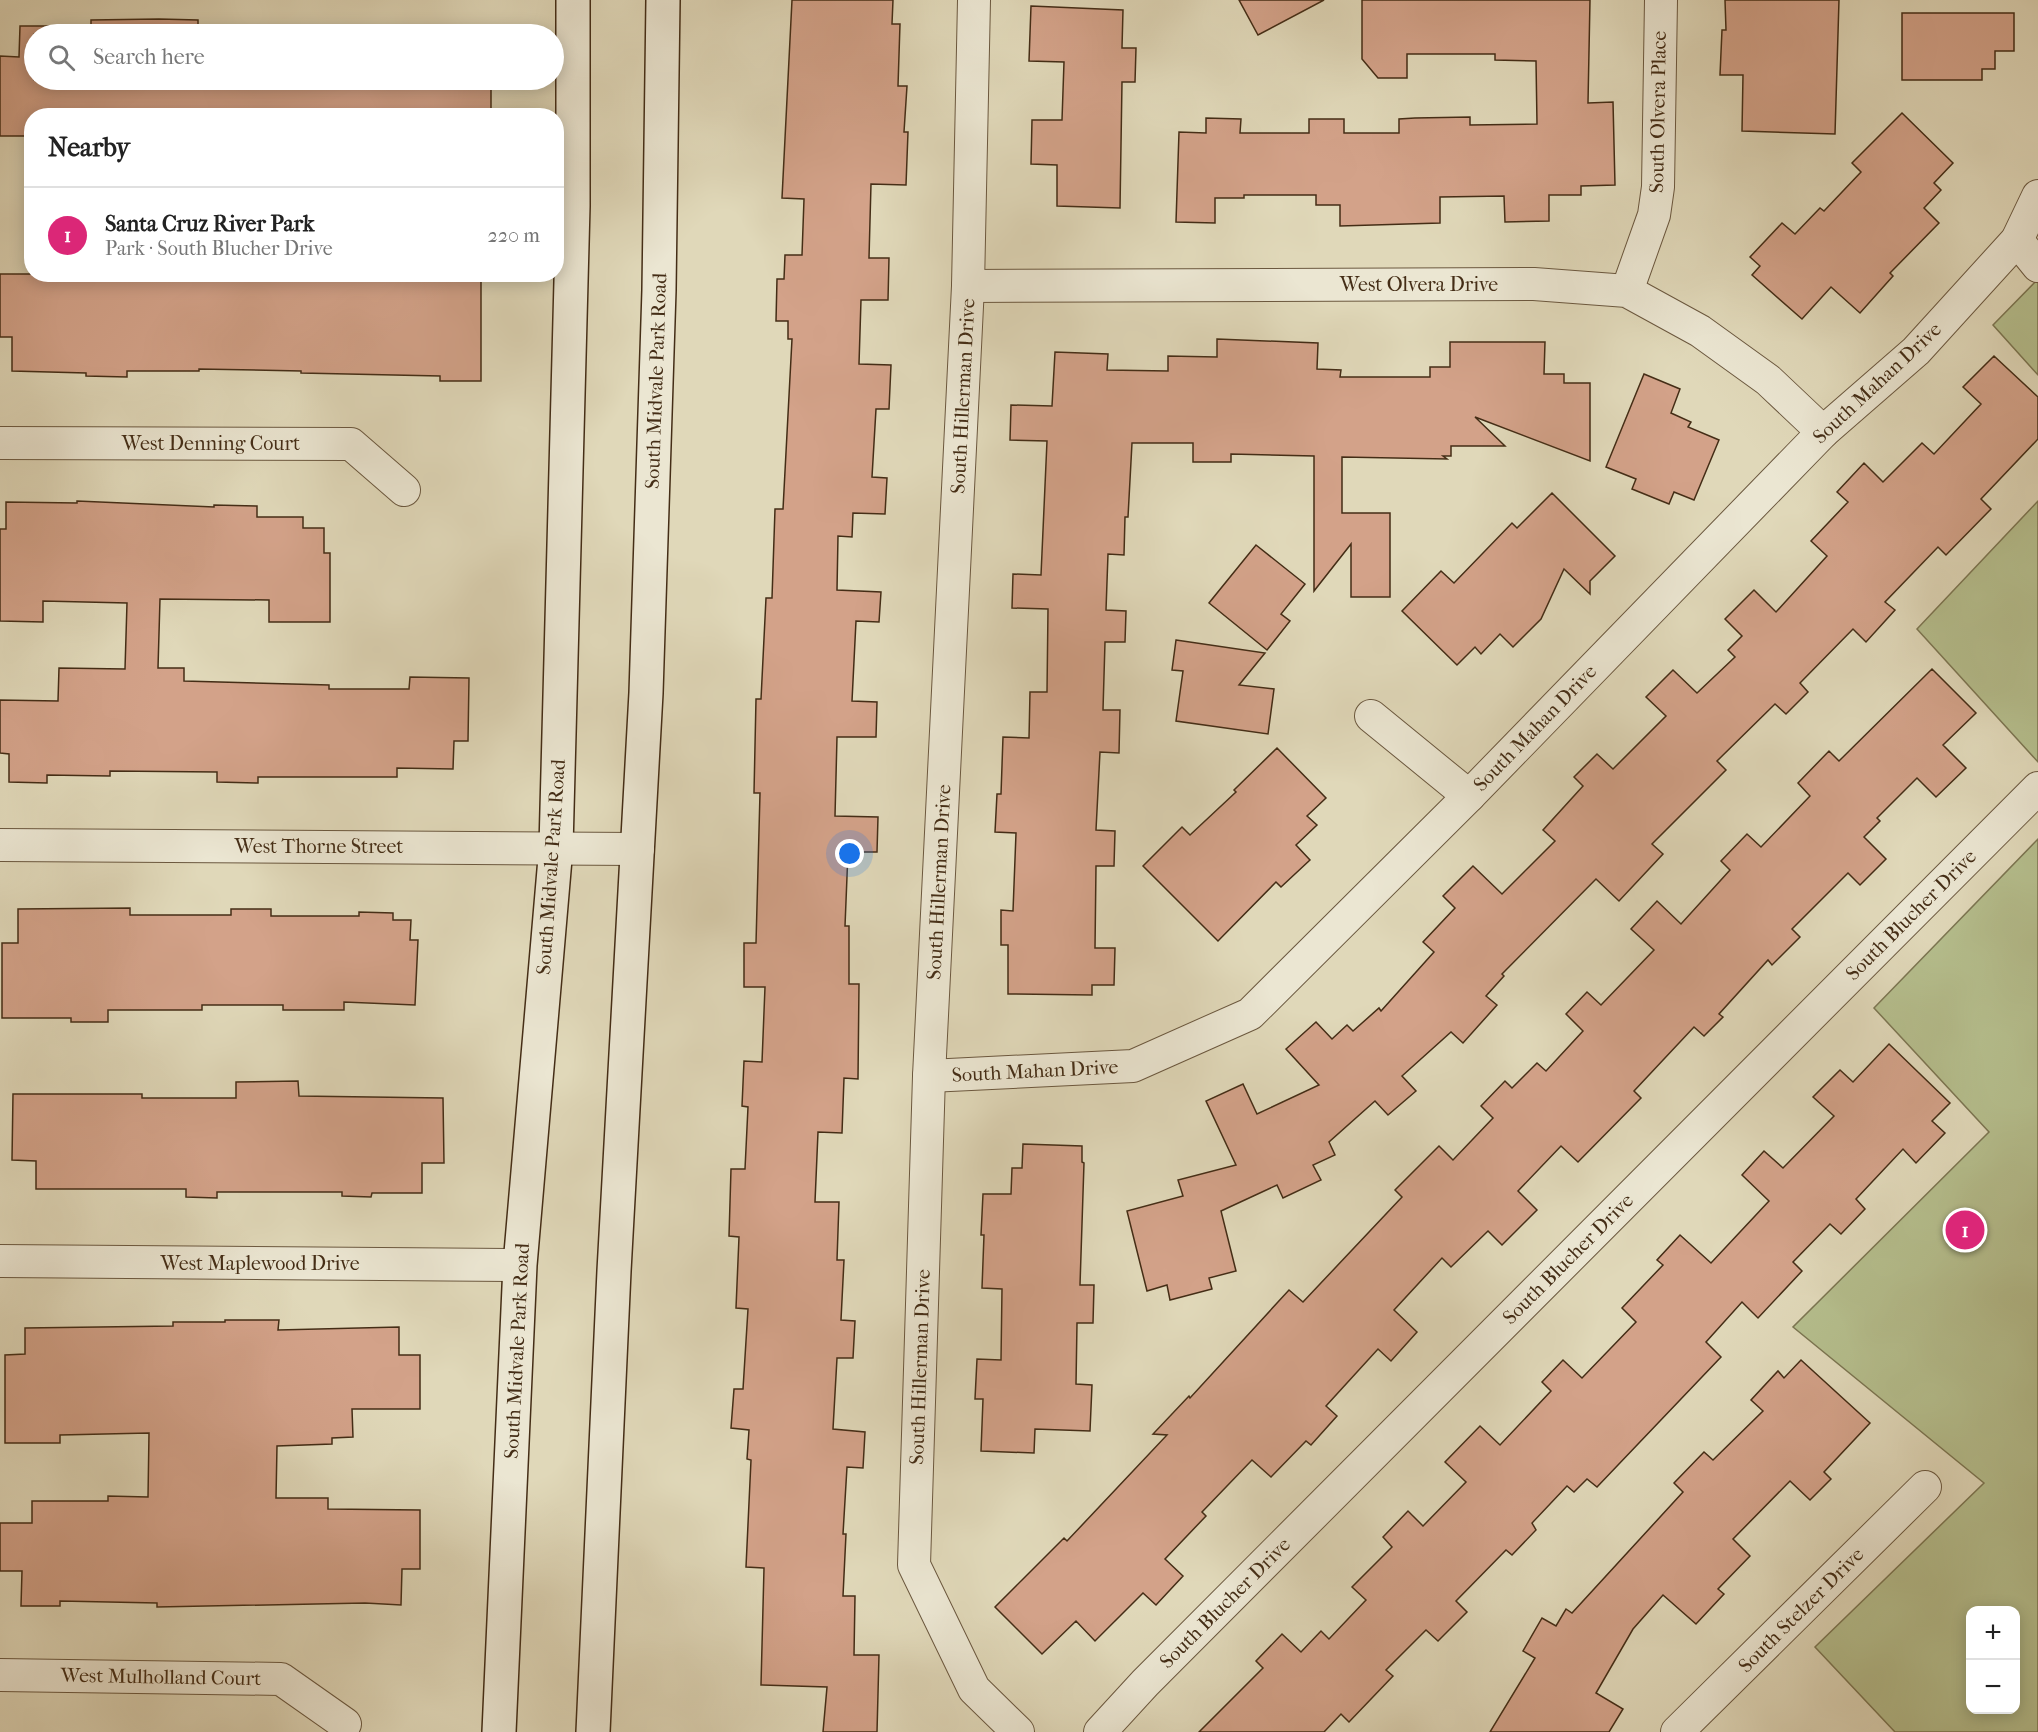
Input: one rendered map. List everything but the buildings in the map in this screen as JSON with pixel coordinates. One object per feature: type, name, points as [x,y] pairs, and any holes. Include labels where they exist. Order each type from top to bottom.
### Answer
[{"type":"main road","name":"South Midvale Park Road","points":[[500,1732],[520,1265],[556,847],[573,206],[573,0]]},
{"type":"main road","name":"South Midvale Park Road","points":[[593,1732],[614,1272],[646,693],[663,119],[663,0]]},
{"type":"street","name":"South Hillerman Drive","points":[[974,0],[968,286],[929,1076],[914,1565],[974,1689],[1018,1732]]},
{"type":"street","name":"South Olvera Place","points":[[1627,291],[1654,215],[1658,187],[1661,0]]},
{"type":"street","name":"South Mahan Drive","points":[[929,1076],[1133,1066],[1250,1014],[1468,796],[1823,432],[1916,351],[2017,240],[2038,196]]},
{"type":"street","points":[[2017,240],[2038,266]]},
{"type":"street","name":"West Olvera Drive","points":[[968,286],[1534,284],[1627,291],[1700,331],[1768,380],[1823,432]]},
{"type":"street","name":"West Denning Court","points":[[0,443],[351,444],[404,490]]},
{"type":"street","points":[[1371,716],[1468,796]]},
{"type":"street","name":"South Blucher Drive","points":[[1100,1732],[1145,1683],[2038,788]]},
{"type":"street","name":"West Thorne Street","points":[[0,845],[638,849]]},
{"type":"street","name":"West Maplewood Drive","points":[[0,1261],[520,1265]]},
{"type":"street","name":"South Stelzer Drive","points":[[1677,1732],[1925,1487]]},
{"type":"street","name":"West Mulholland Court","points":[[0,1675],[280,1679],[345,1724]]},
{"type":"green space","points":[[2038,279],[2038,375],[1993,325]]},
{"type":"green space","points":[[2038,501],[2038,762],[1917,629]]},
{"type":"green space","points":[[2038,839],[2038,1732],[1895,1732],[1815,1647],[1984,1483],[1793,1327],[1989,1132],[1874,1008]]},
{"type":"place","name":"Santa Cruz River Park","points":[[1965,1230]]}]
